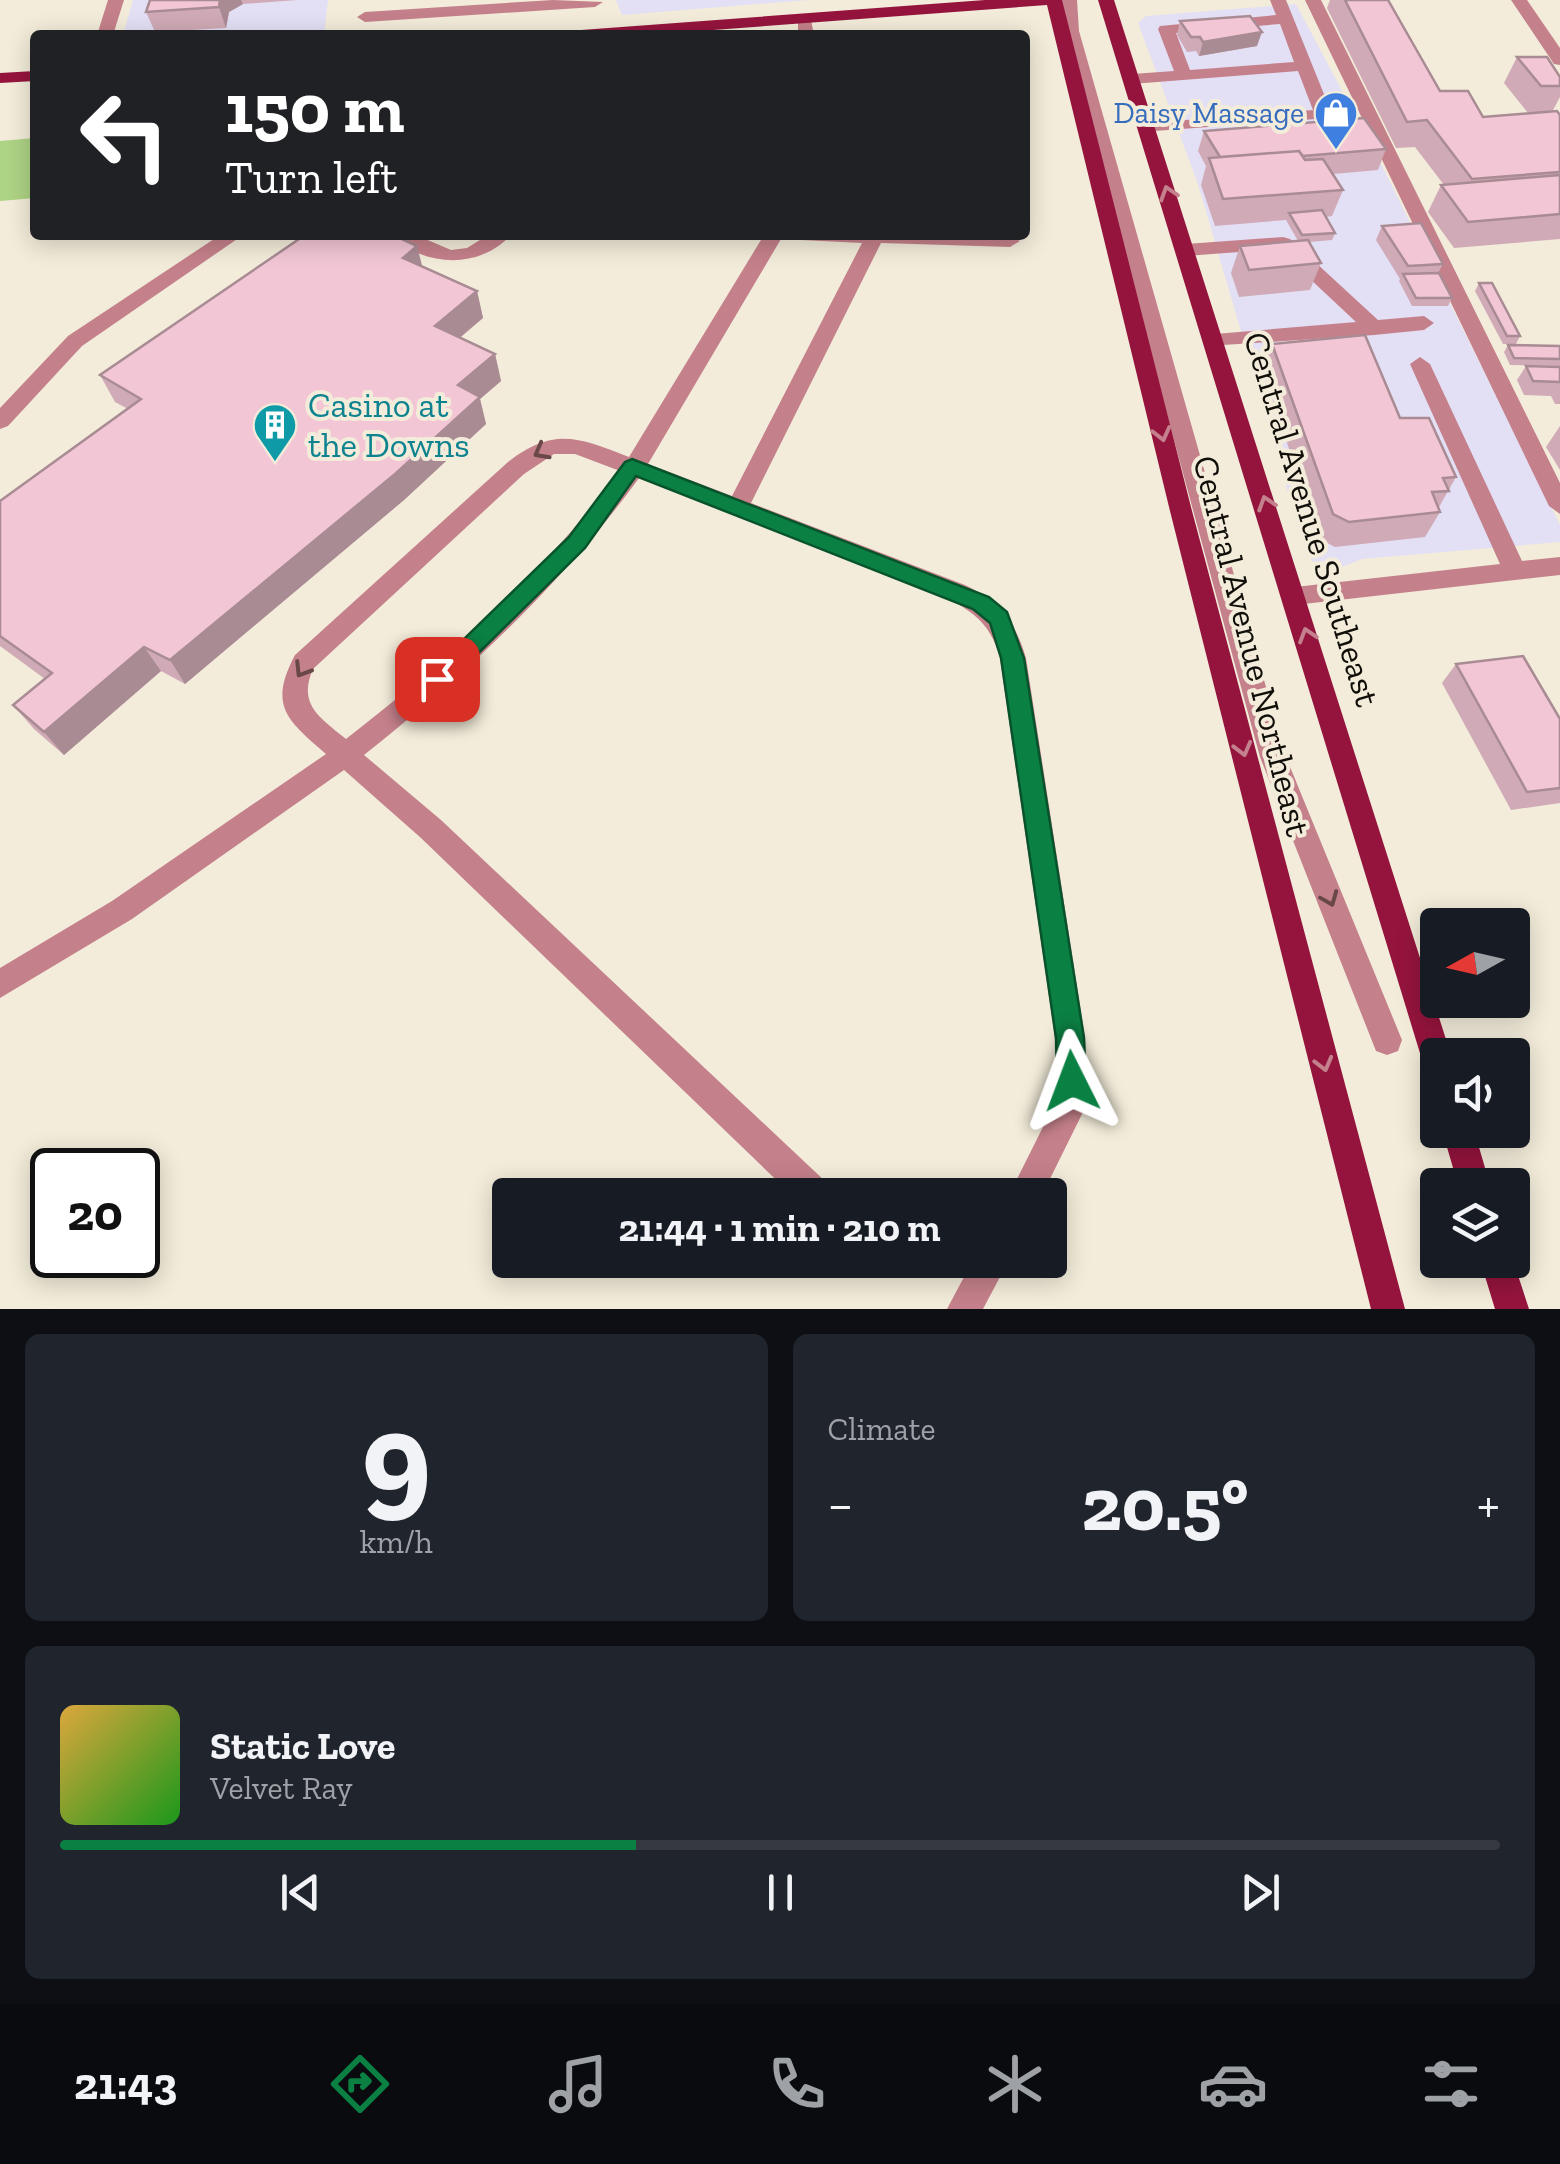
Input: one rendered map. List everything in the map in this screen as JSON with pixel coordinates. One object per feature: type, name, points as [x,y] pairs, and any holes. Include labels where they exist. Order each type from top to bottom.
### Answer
[{"type":"main road","points":[[716,30],[805,27],[1051,0]]},
{"type":"main road","name":"Central Avenue Northeast","points":[[1051,0],[1388,1309]]},
{"type":"main road","name":"Central Avenue Southeast","points":[[1106,0],[1430,1038]]},
{"type":"main road","points":[[0,78],[30,76]]},
{"type":"main road","points":[[1503,1278],[1512,1309]]},
{"type":"street","points":[[106,30],[116,0]]},
{"type":"street","name":"Central Avenue Northeast","points":[[1069,0],[1071,31],[1081,70],[1273,757],[1387,1040]]},
{"type":"street","points":[[1147,128],[1323,114],[1278,0]]},
{"type":"street","points":[[1313,0],[1560,506]]},
{"type":"street","points":[[1518,0],[1560,60]]},
{"type":"street","points":[[366,8],[594,1],[598,30]]},
{"type":"street","points":[[1184,75],[1166,28],[1285,19]]},
{"type":"street","points":[[1132,79],[1304,66]]},
{"type":"street","points":[[0,421],[75,341],[226,240]]},
{"type":"street","points":[[411,240],[454,259],[481,251],[495,240]]},
{"type":"street","points":[[0,984],[125,909],[345,755],[416,698],[536,587],[577,542],[632,467],[688,382],[771,240]]},
{"type":"street","points":[[738,507],[873,240]]},
{"type":"street","points":[[976,240],[1010,241]]},
{"type":"street","points":[[1186,250],[1283,242],[1374,328]]},
{"type":"street","points":[[1214,342],[1424,323]]},
{"type":"street","points":[[1420,364],[1515,571]]},
{"type":"street","points":[[797,1178],[432,829],[303,718],[292,702],[291,688],[304,662],[538,451],[557,443],[577,446],[942,585],[981,603],[999,618],[1007,631],[1070,1038],[1072,1081],[1068,1110],[1034,1178]]},
{"type":"street","points":[[1295,596],[1560,566]]},
{"type":"street","points":[[964,1309],[982,1278]]},
{"type":"shaded area","points":[[133,0],[328,0],[325,30],[124,30]]},
{"type":"shaded area","points":[[616,0],[809,0],[622,15]]},
{"type":"shaded area","points":[[1296,4],[1384,170],[1560,525],[1560,542],[1362,559],[1337,569],[1312,561],[1302,540],[1198,184],[1138,23],[1146,16]]},
{"type":"green space","points":[[30,138],[30,198],[0,201],[0,141]]},
{"type":"building","points":[[150,0],[220,0],[219,7],[146,12]]},
{"type":"building","points":[[1345,0],[1388,0],[1440,91],[1468,91],[1483,117],[1557,111],[1560,172],[1472,179],[1427,120],[1407,122]]},
{"type":"building","points":[[1250,16],[1262,32],[1203,42],[1200,37],[1191,37],[1180,21]]},
{"type":"building","points":[[1517,57],[1547,57],[1560,77],[1560,86],[1541,86]]},
{"type":"building","points":[[1364,118],[1386,149],[1220,157],[1204,131]]},
{"type":"building","points":[[1299,151],[1305,160],[1323,159],[1343,190],[1223,199],[1209,158]]},
{"type":"building","points":[[1560,175],[1560,214],[1468,222],[1441,185]]},
{"type":"building","points":[[1322,210],[1335,233],[1302,235],[1289,213]]},
{"type":"building","points":[[1421,223],[1443,264],[1408,266],[1382,226]]},
{"type":"building","name":"Casino at the Downs","points":[[298,240],[404,240],[417,246],[403,258],[477,291],[435,326],[495,354],[458,385],[480,397],[395,474],[170,660],[144,647],[44,732],[13,705],[52,673],[0,636],[0,501],[141,399],[100,375]]},
{"type":"building","points":[[1308,240],[1321,263],[1249,270],[1240,246]]},
{"type":"building","points":[[1439,273],[1452,298],[1416,298],[1403,274]]},
{"type":"building","points":[[1479,283],[1492,283],[1520,336],[1507,336]]},
{"type":"building","points":[[1365,335],[1400,418],[1429,418],[1456,477],[1443,478],[1449,491],[1432,492],[1440,512],[1349,522],[1333,514],[1272,344]]},
{"type":"building","points":[[1508,345],[1560,346],[1560,359],[1514,358]]},
{"type":"building","points":[[1526,366],[1560,367],[1560,382],[1533,381]]},
{"type":"building","points":[[1523,656],[1560,719],[1560,788],[1527,792],[1456,664]]},
{"type":"place","name":"Daisy Massage","points":[[1336,151]]},
{"type":"place","name":"Casino at the Downs","points":[[275,463]]},
{"type":"route","points":[[437,679],[536,587],[577,542],[632,467],[981,603],[1007,631],[1013,658],[1070,1038],[1072,1081]]}]
